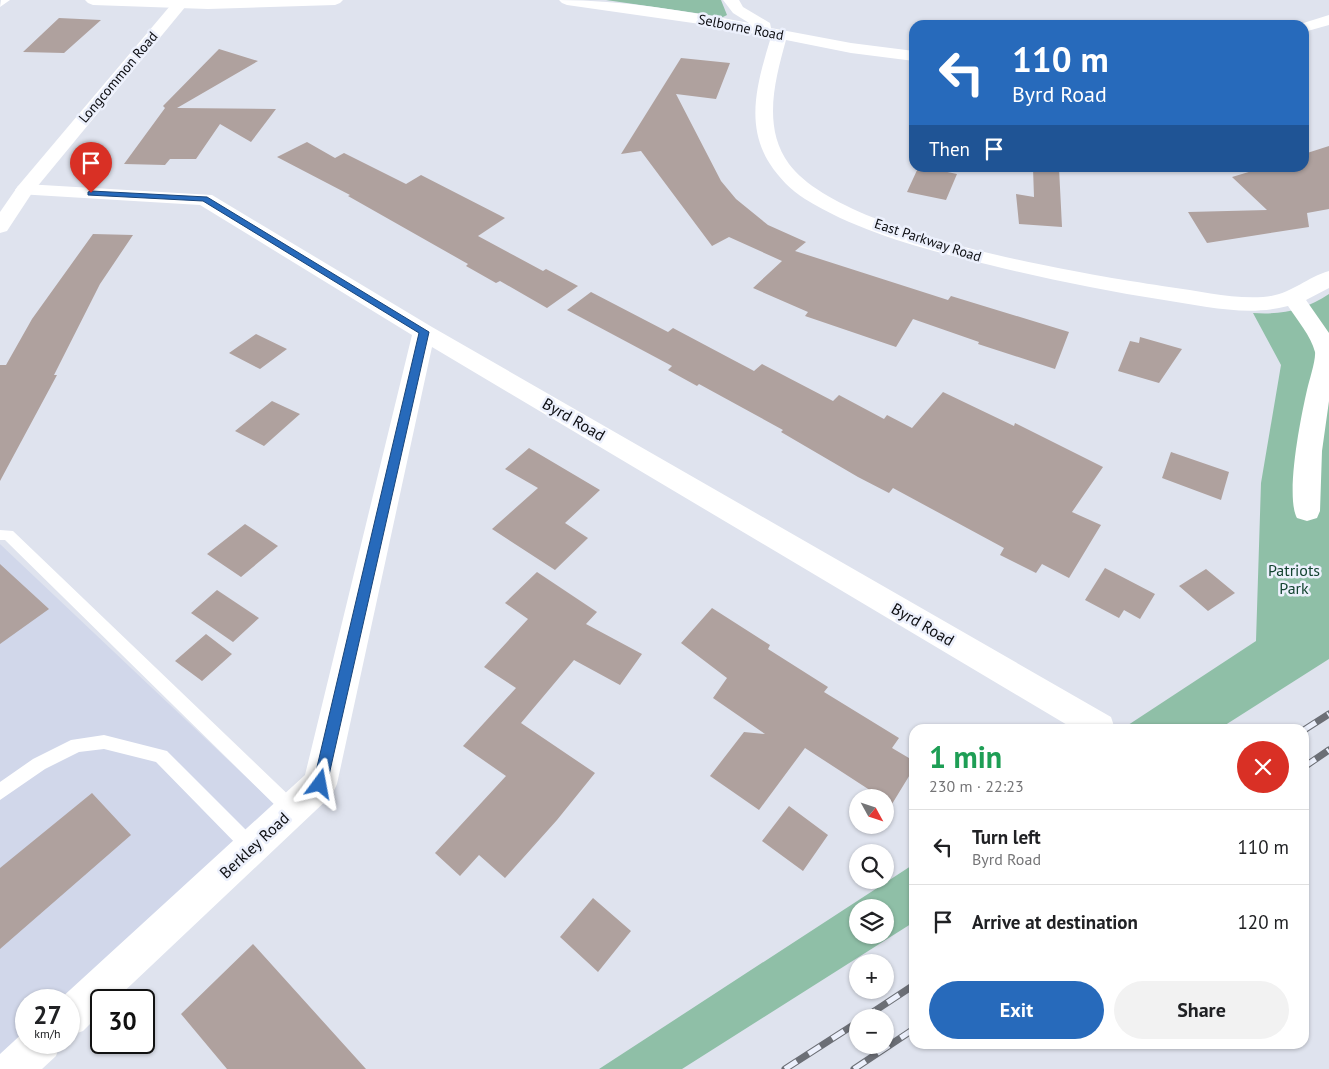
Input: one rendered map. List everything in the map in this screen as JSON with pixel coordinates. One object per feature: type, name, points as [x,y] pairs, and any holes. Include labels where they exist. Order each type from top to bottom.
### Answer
[{"type":"street","points":[[93,0],[272,3],[334,0]]},
{"type":"street","name":"Selborne Road","points":[[567,0],[707,20],[851,48],[909,55]]},
{"type":"street","points":[[731,0],[738,10],[748,18],[780,34]]},
{"type":"street","name":"Longcommon Road","points":[[0,227],[25,190],[181,1]]},
{"type":"street","points":[[1309,26],[1329,20]]},
{"type":"street","name":"East Parkway Road","points":[[780,34],[762,106],[762,122],[766,138],[776,159],[791,177],[814,196],[849,213],[959,253],[1118,286],[1232,302],[1261,304],[1290,300]]},
{"type":"street","name":"Byrd Road","points":[[25,190],[204,199],[424,332],[1095,724]]},
{"type":"street","points":[[1307,511],[1310,435],[1327,354],[1318,335],[1290,300],[1329,278]]},
{"type":"street","name":"Berkley Road","points":[[80,1007],[320,784],[424,332]]},
{"type":"street","points":[[13,1069],[29,1054]]},
{"type":"lane","points":[[0,5],[6,0]]},
{"type":"lane","points":[[0,535],[8,535],[292,810]]},
{"type":"lane","points":[[0,792],[39,764],[77,745],[104,742],[161,756],[251,847]]},
{"type":"shaded area","points":[[0,544],[281,810],[80,991],[80,989],[15,989],[15,1049],[0,1063]]},
{"type":"green space","points":[[606,0],[721,0],[727,15],[723,17]]},
{"type":"green space","name":"Patriots Park","points":[[1329,294],[1329,659],[1227,724],[1130,724],[1256,641],[1261,483],[1281,365],[1253,313],[1274,313],[1293,310],[1302,308]]},
{"type":"green space","points":[[909,867],[909,925],[894,935],[894,899],[860,899],[876,889],[894,889],[894,877]]},
{"type":"green space","points":[[849,906],[849,944],[879,944],[863,954],[849,954],[849,963],[682,1069],[599,1069]]},
{"type":"building","points":[[59,18],[101,20],[64,53],[23,52]]},
{"type":"building","points":[[219,49],[258,61],[177,108],[276,109],[251,142],[220,124],[196,159],[170,159],[165,165],[124,164],[165,108],[163,106]]},
{"type":"building","points":[[681,58],[730,63],[716,99],[676,94],[721,181],[736,199],[768,225],[806,242],[795,251],[948,300],[951,296],[1069,332],[1055,369],[978,344],[979,342],[913,319],[896,347],[805,316],[808,312],[753,288],[782,261],[729,237],[712,246],[641,151],[621,154]]},
{"type":"building","points":[[307,142],[335,158],[344,153],[406,184],[421,175],[505,218],[478,236],[543,271],[546,269],[578,286],[547,308],[500,281],[496,283],[466,266],[468,264],[348,196],[350,195],[277,157]]},
{"type":"building","points":[[1329,146],[1329,209],[1307,213],[1309,227],[1207,243],[1188,212],[1267,210],[1232,177],[1249,172],[1309,172],[1309,152]]},
{"type":"building","points":[[916,172],[947,172],[957,174],[946,200],[907,192]]},
{"type":"building","points":[[1033,172],[1059,172],[1062,227],[1019,224],[1016,194],[1034,197]]},
{"type":"building","points":[[93,234],[133,235],[100,284],[54,375],[57,375],[0,481],[0,365],[6,365],[32,319]]},
{"type":"building","points":[[591,292],[668,332],[673,328],[754,371],[762,364],[833,401],[839,395],[884,419],[887,415],[912,428],[943,392],[1014,426],[1015,423],[1103,467],[1072,512],[1101,525],[1069,578],[1042,564],[1036,573],[1000,555],[1004,548],[893,488],[889,493],[858,477],[781,432],[783,430],[699,384],[697,386],[668,370],[672,366],[567,310]]},
{"type":"building","points":[[256,334],[287,349],[260,369],[229,353]]},
{"type":"building","points":[[1140,337],[1182,349],[1159,383],[1118,371],[1130,341],[1139,343]]},
{"type":"building","points":[[272,401],[300,414],[264,446],[235,431]]},
{"type":"building","points":[[529,448],[600,490],[565,523],[588,538],[555,570],[492,529],[538,488],[505,469]]},
{"type":"building","points":[[1171,452],[1229,472],[1221,500],[1162,478]]},
{"type":"building","points":[[245,524],[278,546],[241,577],[207,554]]},
{"type":"building","points":[[0,564],[49,609],[0,644]]},
{"type":"building","points":[[1105,568],[1155,594],[1140,619],[1124,610],[1119,618],[1085,600]]},
{"type":"building","points":[[1206,569],[1235,593],[1208,611],[1179,586]]},
{"type":"building","points":[[537,572],[597,612],[586,624],[642,654],[620,685],[574,660],[521,723],[595,773],[557,820],[505,878],[479,855],[460,876],[435,853],[506,776],[463,746],[516,688],[484,667],[528,619],[505,603]]},
{"type":"building","points":[[217,590],[259,618],[233,642],[191,613]]},
{"type":"building","points":[[712,608],[770,645],[768,649],[828,687],[824,692],[899,738],[892,748],[909,758],[909,776],[894,801],[894,789],[868,789],[805,748],[759,810],[710,776],[744,732],[765,734],[713,698],[727,678],[681,643]]},
{"type":"building","points":[[206,634],[232,654],[202,681],[175,661]]},
{"type":"building","points":[[92,793],[131,835],[0,949],[0,868]]},
{"type":"building","points":[[789,806],[828,835],[803,871],[762,841]]},
{"type":"building","points":[[593,898],[631,931],[598,972],[560,937]]},
{"type":"building","points":[[253,944],[366,1069],[227,1069],[181,1014]]},
{"type":"railway","points":[[1309,727],[1329,714]]},
{"type":"railway","points":[[1309,764],[1329,750]]},
{"type":"railway","points":[[878,1009],[909,988]]},
{"type":"railway","points":[[785,1069],[849,1028]]},
{"type":"railway","points":[[854,1069],[909,1032]]},
{"type":"route","points":[[91,193],[204,199],[424,332],[320,784]]}]
